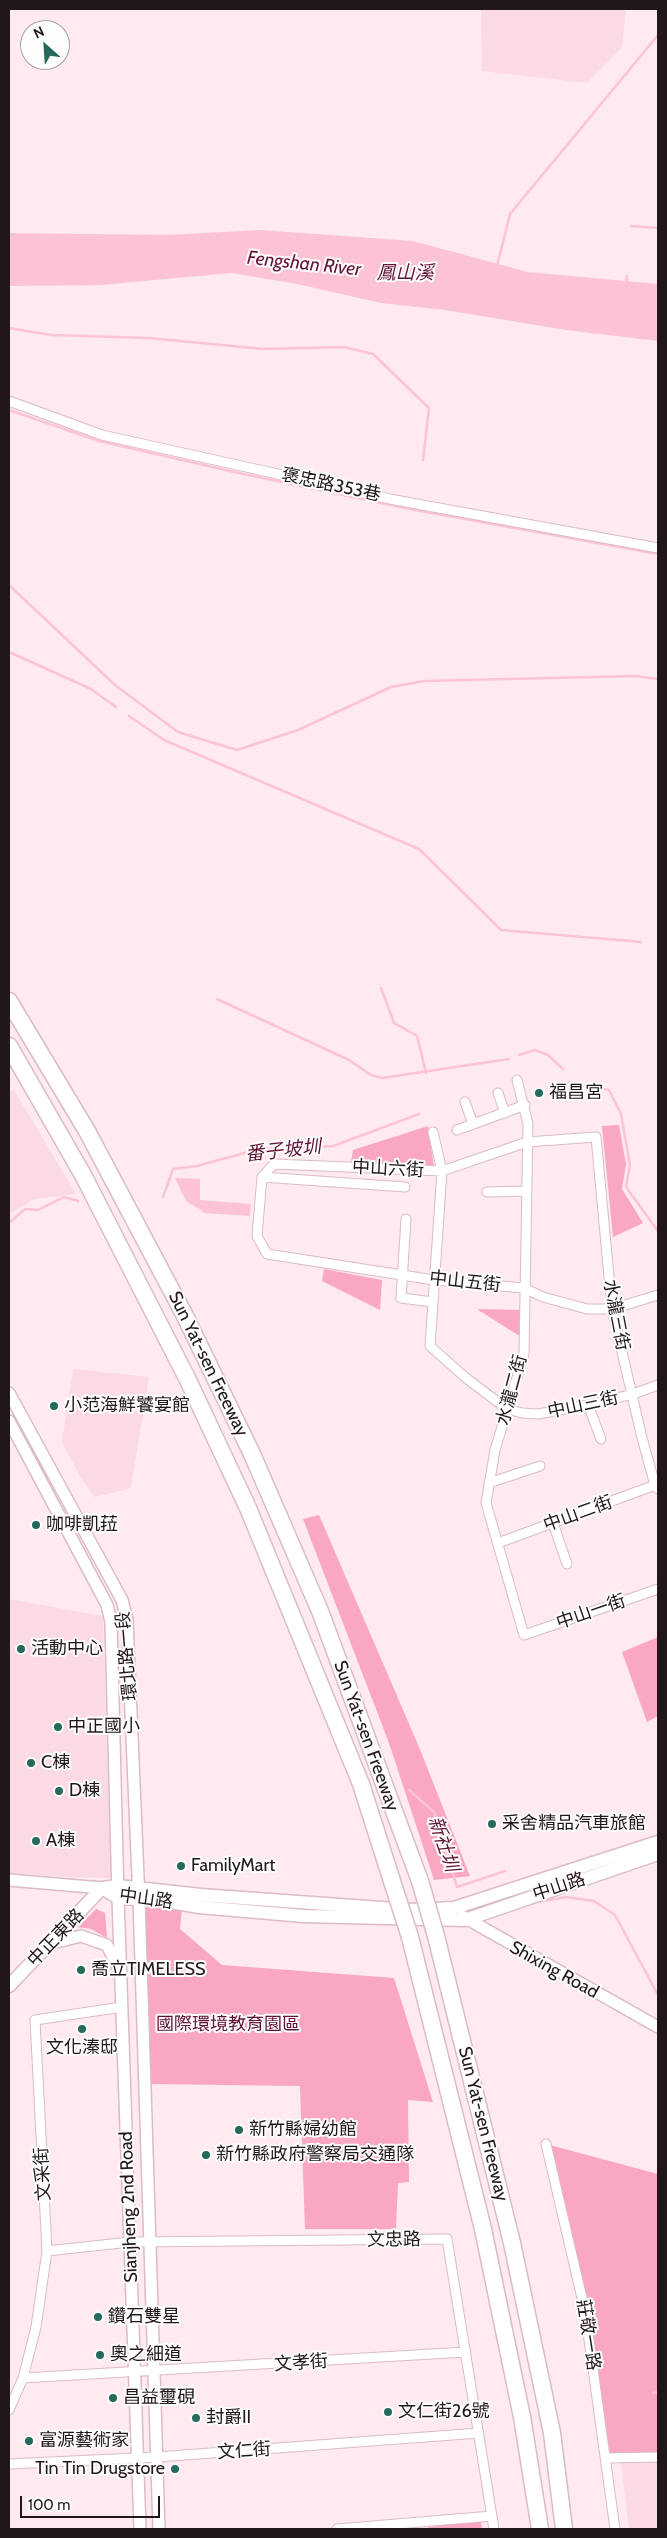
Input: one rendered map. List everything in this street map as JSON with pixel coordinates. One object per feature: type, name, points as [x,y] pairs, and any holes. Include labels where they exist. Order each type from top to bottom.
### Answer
[{"type":"highway","name":"Sun Yat-sen Freeway","points":[[9,1001],[87,1131],[184,1314],[252,1454],[320,1611],[420,1881],[436,1936],[512,2243],[552,2433],[564,2529]]},
{"type":"highway","name":"Sun Yat-sen Freeway","points":[[9,1046],[83,1175],[187,1378],[244,1500],[361,1784],[410,1937],[483,2229],[522,2417],[540,2529]]},
{"type":"main road","name":"中山路","points":[[139,1894],[201,1895],[409,1910],[454,1908],[658,1842]]},
{"type":"main road","name":"中山路","points":[[102,1888],[118,1892],[304,1916],[465,1920],[658,1854]]},
{"type":"main road","name":"中正東路","points":[[9,1986],[102,1888]]},
{"type":"street","name":"褒忠路353巷","points":[[9,401],[102,435],[395,500],[658,548]]},
{"type":"street","name":"水瀧二街","points":[[518,1080],[528,1124],[524,1354],[495,1450],[486,1503],[524,1635]]},
{"type":"street","points":[[498,1093],[505,1113]]},
{"type":"street","points":[[465,1102],[473,1124]]},
{"type":"street","points":[[457,1130],[525,1106]]},
{"type":"street","points":[[433,1132],[442,1172],[430,1346],[466,1378],[507,1409]]},
{"type":"street","name":"中山六街","points":[[262,1177],[274,1164],[442,1172],[527,1142],[596,1138]]},
{"type":"street","name":"水瀧三街","points":[[596,1138],[612,1309],[657,1486]]},
{"type":"street","points":[[262,1177],[404,1187]]},
{"type":"street","name":"中山五街","points":[[262,1177],[256,1236],[267,1254],[434,1280],[524,1288],[543,1297],[587,1309],[612,1309],[658,1295]]},
{"type":"street","points":[[488,1192],[526,1191]]},
{"type":"street","points":[[406,1219],[401,1298],[433,1302]]},
{"type":"street","name":"中山三街","points":[[507,1409],[538,1414],[588,1405],[633,1394],[658,1385]]},
{"type":"street","name":"環北路一段","points":[[9,1393],[122,1600],[127,1620],[139,1894]]},
{"type":"street","points":[[588,1405],[601,1439]]},
{"type":"street","name":"環北路一段","points":[[9,1421],[107,1605],[111,1622],[118,1892]]},
{"type":"street","points":[[490,1483],[540,1466]]},
{"type":"street","name":"中山二街","points":[[498,1543],[657,1486]]},
{"type":"street","points":[[553,1523],[567,1564]]},
{"type":"street","name":"中山一街","points":[[524,1635],[658,1590]]},
{"type":"street","points":[[9,1880],[102,1888]]},
{"type":"street","name":"Sianjheng 2nd Road","points":[[118,1892],[140,2529]]},
{"type":"street","name":"Sianjheng 2nd Road","points":[[139,1894],[159,2529]]},
{"type":"street","name":"Shixing Road","points":[[454,1908],[465,1920],[658,2026]]},
{"type":"street","points":[[49,1944],[81,1936],[107,1945],[121,1973]]},
{"type":"street","name":"文采街","points":[[9,2410],[23,2378],[36,2327],[47,2251],[34,2020],[122,2006]]},
{"type":"street","name":"莊敬一路","points":[[546,2144],[585,2311],[615,2529]]},
{"type":"street","name":"文忠路","points":[[47,2251],[130,2242],[447,2239],[494,2529]]},
{"type":"street","name":"文孝街","points":[[23,2378],[466,2352]]},
{"type":"street","name":"文仁街","points":[[9,2464],[157,2457],[479,2433]]},
{"type":"street","points":[[606,2458],[658,2458]]},
{"type":"street","points":[[337,2529],[492,2516]]},
{"type":"shaded area","points":[[481,9],[626,9],[622,47],[587,83],[482,71]]},
{"type":"shaded area","points":[[14,1090],[76,1194],[34,1199],[9,1214],[9,1091]]},
{"type":"shaded area","points":[[73,1369],[149,1377],[131,1488],[95,1497],[81,1478],[62,1442]]},
{"type":"shaded area","name":"中正國小","points":[[9,1599],[103,1616],[111,1878],[9,1873]]},
{"type":"shaded area","points":[[619,2447],[658,2449],[658,2529],[629,2529]]},
{"type":"green space","points":[[619,1125],[626,1164],[622,1189],[643,1223],[613,1237],[602,1126]]},
{"type":"green space","points":[[428,1126],[434,1167],[351,1163],[353,1150]]},
{"type":"green space","points":[[324,1269],[382,1280],[380,1310],[322,1281]]},
{"type":"green space","points":[[477,1309],[521,1310],[521,1337]]},
{"type":"green space","points":[[319,1515],[419,1747],[470,1876],[434,1880],[389,1743],[303,1519]]},
{"type":"green space","points":[[658,1637],[658,1716],[647,1722],[622,1652]]},
{"type":"green space","name":"國際環境教育園區","points":[[145,1905],[182,1908],[180,1929],[222,1965],[394,1978],[433,2102],[408,2100],[409,2182],[398,2183],[396,2229],[305,2229],[300,2086],[151,2084]]},
{"type":"green space","points":[[96,1909],[105,1913],[107,1938],[91,1929],[78,1927]]},
{"type":"green space","points":[[546,2144],[658,2174],[658,2457],[606,2458],[585,2311]]},
{"type":"green space","points":[[481,2520],[482,2529],[429,2529],[428,2527]]},
{"type":"water","name":"鳳山溪","points":[[260,230],[413,241],[528,272],[658,284],[658,341],[566,330],[445,310],[381,303],[297,284],[231,273],[101,285],[9,286],[9,233],[166,235]]},
{"type":"water","points":[[175,1178],[200,1179],[200,1200],[251,1204],[250,1216],[205,1213],[186,1201]]},
{"type":"waterway","points":[[497,266],[510,214],[658,35]]},
{"type":"waterway","points":[[631,226],[658,228]]},
{"type":"waterway","points":[[626,284],[627,276]]},
{"type":"waterway","points":[[9,328],[51,335],[148,338],[264,349],[344,347],[373,354],[429,408],[423,460]]},
{"type":"waterway","points":[[9,410],[99,441],[239,473],[410,509],[658,554]]},
{"type":"waterway","points":[[9,585],[115,685],[178,732],[237,750],[298,730],[391,687],[424,681],[635,676],[658,679]]},
{"type":"waterway","points":[[9,652],[91,689],[116,707]]},
{"type":"waterway","points":[[129,716],[164,740],[419,849],[501,930],[641,942]]},
{"type":"waterway","points":[[381,988],[394,1023],[417,1036],[426,1073]]},
{"type":"waterway","points":[[217,999],[349,1060],[371,1075],[382,1078],[509,1059]]},
{"type":"waterway","points":[[519,1055],[535,1050],[548,1055],[563,1069]]},
{"type":"waterway","name":"番子坡圳","points":[[568,1082],[609,1090],[621,1114],[630,1165],[626,1187],[658,1231]]},
{"type":"waterway","name":"番子坡圳","points":[[163,1197],[173,1169],[197,1166],[259,1149],[333,1146],[419,1114]]},
{"type":"waterway","name":"番子坡圳","points":[[9,1223],[25,1209],[38,1210],[64,1197],[78,1201]]},
{"type":"waterway","name":"新社圳","points":[[409,1790],[434,1812],[457,1887],[505,1871]]},
{"type":"waterway","name":"新社圳","points":[[530,1903],[566,1897],[594,1901],[615,1915],[658,1995]]},
{"type":"waterway","points":[[653,2393],[658,2392]]},
{"type":"place","name":"福昌宮","points":[[539,1093]]},
{"type":"place","name":"小范海鮮饕宴館","points":[[54,1406]]},
{"type":"place","name":"咖啡凱菈","points":[[36,1525]]},
{"type":"place","name":"活動中心","points":[[21,1649]]},
{"type":"place","name":"中正國小","points":[[58,1727]]},
{"type":"place","name":"C棟","points":[[31,1763]]},
{"type":"place","name":"D棟","points":[[59,1791]]},
{"type":"place","name":"采舍精品汽車旅館","points":[[492,1824]]},
{"type":"place","name":"A棟","points":[[36,1841]]},
{"type":"place","name":"FamilyMart","points":[[181,1866]]},
{"type":"place","name":"喬立TIMELESS","points":[[81,1970]]},
{"type":"place","name":"文化溱邸","points":[[82,2029]]},
{"type":"place","name":"新竹縣婦幼館","points":[[239,2130]]},
{"type":"place","name":"新竹縣政府警察局交通隊","points":[[206,2155]]},
{"type":"place","name":"鑽石雙星","points":[[98,2317]]},
{"type":"place","name":"奧之細道","points":[[100,2355]]},
{"type":"place","name":"昌益璽硯","points":[[113,2398]]},
{"type":"place","name":"文仁街26號","points":[[388,2412]]},
{"type":"place","name":"封爵II","points":[[196,2418]]},
{"type":"place","name":"富源藝術家","points":[[29,2441]]},
{"type":"place","name":"Tin Tin Drugstore","points":[[175,2469]]},
{"type":"water label","name":"Fengshan River","points":[[304,264]]}]
